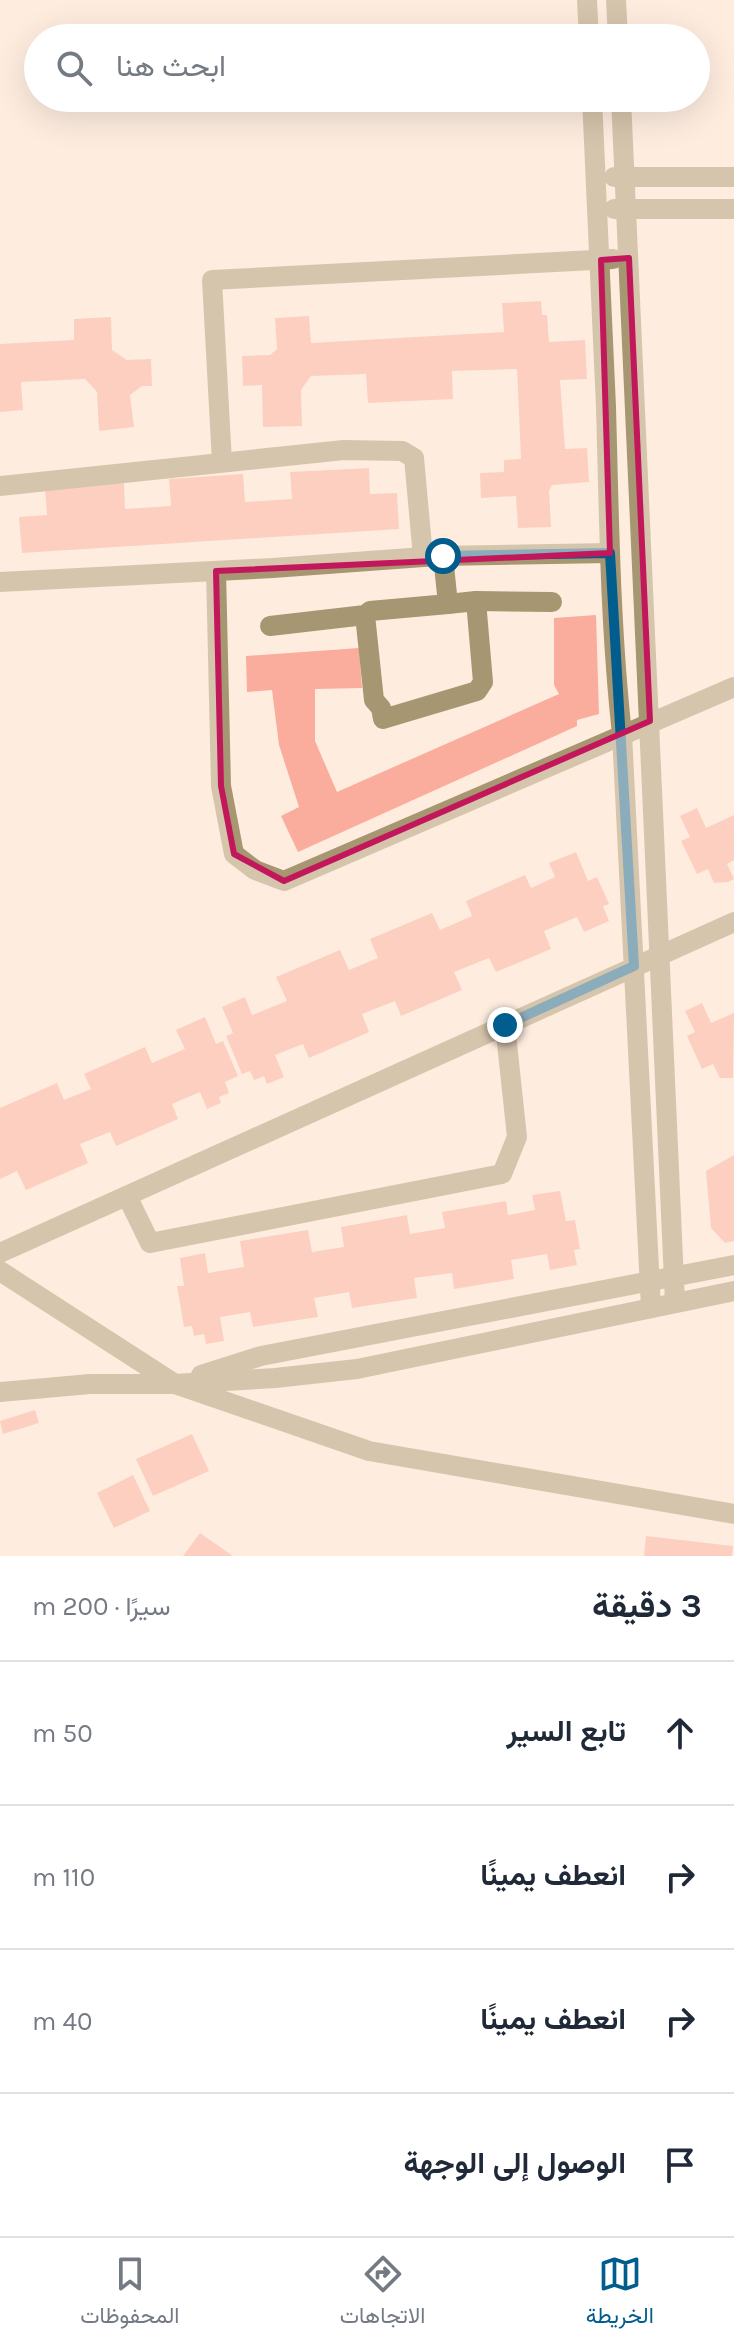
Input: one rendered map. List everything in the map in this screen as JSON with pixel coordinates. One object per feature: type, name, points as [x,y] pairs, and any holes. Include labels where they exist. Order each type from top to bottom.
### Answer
[{"type":"street","points":[[587,0],[588,24]]},
{"type":"street","points":[[616,0],[617,24]]},
{"type":"street","points":[[593,112],[616,681],[622,734],[651,1308]]},
{"type":"street","points":[[622,112],[675,1303]]},
{"type":"street","points":[[596,177],[734,177]]},
{"type":"street","points":[[598,209],[734,209]]},
{"type":"street","points":[[222,462],[212,280],[629,258]]},
{"type":"street","points":[[0,486],[344,450],[402,451],[414,458],[433,556],[448,604]]},
{"type":"street","points":[[0,582],[433,556],[610,553]]},
{"type":"street","points":[[216,571],[221,786],[234,854],[255,870],[284,881],[734,687]]},
{"type":"street","points":[[365,615],[374,700],[381,708],[383,719],[477,691],[483,682],[476,601]]},
{"type":"street","points":[[270,626],[365,615],[370,611],[476,601],[552,602]]},
{"type":"street","points":[[0,1253],[734,922]]},
{"type":"street","points":[[127,1196],[150,1243],[502,1174],[517,1137],[505,1025]]},
{"type":"street","points":[[175,1384],[261,1356],[734,1265]]},
{"type":"street","points":[[0,1271],[175,1384],[369,1451],[734,1514]]},
{"type":"street","points":[[0,1392],[90,1384],[175,1384],[275,1378],[357,1369],[734,1291]]},
{"type":"highlighted area","points":[[629,258],[650,721],[284,881],[234,854],[221,786],[216,571],[610,553],[601,260]]},
{"type":"building","points":[[541,301],[542,315],[547,315],[549,342],[585,340],[587,379],[560,380],[565,449],[587,448],[589,482],[552,485],[549,491],[551,527],[518,528],[516,496],[481,498],[480,473],[504,472],[504,460],[521,459],[517,369],[452,371],[453,399],[368,403],[366,374],[311,376],[301,390],[302,426],[263,427],[262,385],[243,386],[242,356],[270,355],[277,349],[275,318],[309,316],[311,343],[504,332],[502,303]]},
{"type":"building","points":[[111,317],[112,350],[127,360],[151,359],[152,386],[142,386],[130,395],[134,427],[99,431],[97,392],[85,379],[21,382],[23,410],[0,412],[0,344],[74,340],[74,319]]},
{"type":"building","points":[[369,468],[370,494],[397,493],[399,529],[22,553],[19,517],[47,515],[45,488],[124,483],[125,509],[171,506],[169,479],[243,474],[245,502],[292,499],[290,472]]},
{"type":"building","points":[[596,615],[599,714],[577,720],[577,726],[298,852],[281,816],[299,807],[279,745],[272,690],[247,692],[246,656],[359,648],[362,688],[315,689],[315,741],[337,792],[559,694],[554,685],[554,618]]},
{"type":"building","points":[[697,808],[706,828],[734,815],[734,860],[727,864],[734,879],[728,882],[714,883],[708,869],[697,874],[681,841],[690,837],[680,816]]},
{"type":"building","points":[[576,852],[588,881],[597,877],[609,904],[603,906],[609,921],[584,932],[577,917],[544,931],[551,949],[496,972],[489,958],[454,972],[462,990],[401,1016],[395,1001],[362,1014],[369,1032],[309,1058],[303,1044],[275,1055],[284,1077],[267,1084],[264,1076],[254,1080],[250,1071],[242,1074],[226,1036],[233,1033],[222,1007],[245,997],[252,1015],[287,1001],[276,977],[340,950],[349,970],[378,958],[370,939],[432,913],[440,930],[472,916],[466,901],[525,875],[531,888],[555,877],[549,863]]},
{"type":"building","points":[[702,1003],[711,1023],[734,1013],[733,1078],[720,1078],[713,1064],[702,1069],[687,1036],[695,1032],[685,1011]]},
{"type":"building","points":[[205,1017],[216,1044],[223,1041],[238,1076],[225,1082],[229,1093],[219,1097],[221,1103],[207,1109],[200,1092],[172,1104],[178,1119],[116,1146],[110,1132],[80,1144],[88,1163],[26,1190],[17,1171],[0,1179],[0,1108],[57,1083],[64,1100],[91,1089],[84,1074],[145,1047],[152,1063],[185,1049],[176,1030]]},
{"type":"building","points":[[734,1155],[734,1241],[725,1243],[711,1228],[706,1171]]},
{"type":"building","points":[[560,1191],[566,1221],[575,1220],[580,1249],[574,1250],[577,1265],[550,1270],[547,1254],[511,1260],[514,1279],[454,1289],[452,1273],[414,1278],[417,1298],[352,1308],[349,1292],[314,1298],[318,1317],[253,1327],[250,1312],[220,1317],[224,1341],[206,1344],[204,1334],[194,1336],[192,1326],[184,1327],[177,1286],[184,1286],[180,1258],[205,1253],[208,1273],[244,1267],[240,1241],[308,1230],[312,1252],[344,1247],[341,1227],[407,1215],[410,1234],[445,1228],[442,1212],[506,1201],[508,1215],[535,1210],[532,1195]]},
{"type":"building","points":[[35,1410],[39,1423],[3,1434],[0,1421]]},
{"type":"building","points":[[192,1434],[209,1471],[153,1496],[136,1459]]},
{"type":"building","points":[[133,1475],[150,1511],[114,1528],[97,1493]]},
{"type":"building","points":[[200,1533],[233,1556],[183,1556]]},
{"type":"building","points":[[646,1536],[733,1546],[732,1556],[644,1556]]},
{"type":"route","points":[[443,556],[610,553],[634,966],[505,1025]]}]
